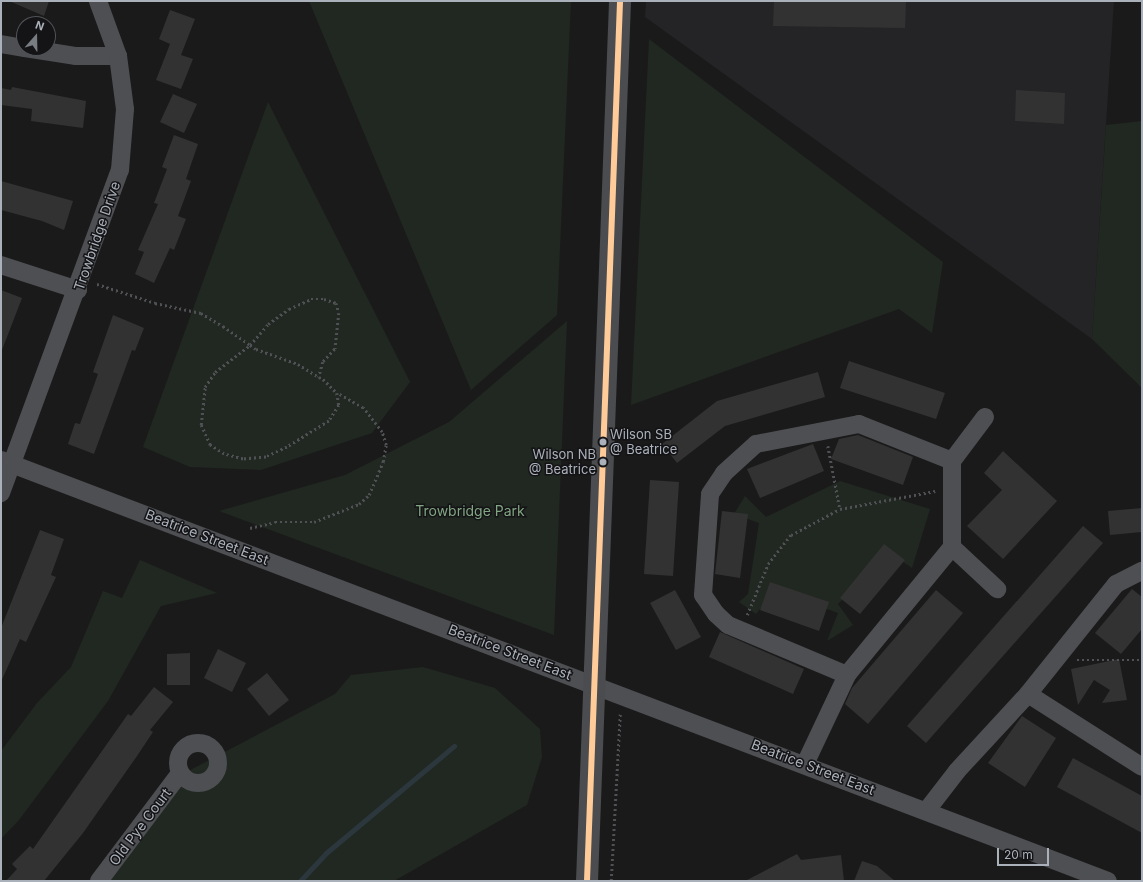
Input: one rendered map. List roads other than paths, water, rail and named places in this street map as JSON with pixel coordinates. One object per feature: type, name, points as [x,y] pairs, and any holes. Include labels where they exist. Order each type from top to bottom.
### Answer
[{"type":"main road","points":[[587,881],[620,1]]},
{"type":"street","name":"Trowbridge Drive","points":[[1,493],[7,462],[80,284],[120,170],[125,109],[118,56],[98,1]]},
{"type":"street","points":[[1,44],[16,47]]},
{"type":"street","points":[[56,53],[76,56],[118,56]]},
{"type":"street","points":[[1,265],[80,284]]},
{"type":"street","points":[[805,764],[847,675],[952,547],[952,461],[985,417]]},
{"type":"street","points":[[847,675],[741,631],[716,614],[703,595],[710,494],[724,473],[756,444],[859,424],[952,461]]},
{"type":"street","name":"Beatrice Street East","points":[[7,462],[594,683],[927,810],[1105,880]]},
{"type":"street","points":[[952,547],[997,590]]},
{"type":"street","points":[[927,810],[957,771],[1028,694],[1052,661],[1116,584],[1142,571]]},
{"type":"street","points":[[1028,694],[1142,767]]},
{"type":"street","name":"Old Pye Court","points":[[99,881],[180,773]]},
{"type":"waterway","points":[[300,881],[326,853],[454,746]]},
{"type":"place","name":"Wilson SB @ Beatrice","points":[[603,442]]},
{"type":"place","name":"Wilson NB @ Beatrice","points":[[603,462]]},
{"type":"park label","name":"Trowbridge Park","points":[[470,511]]}]
